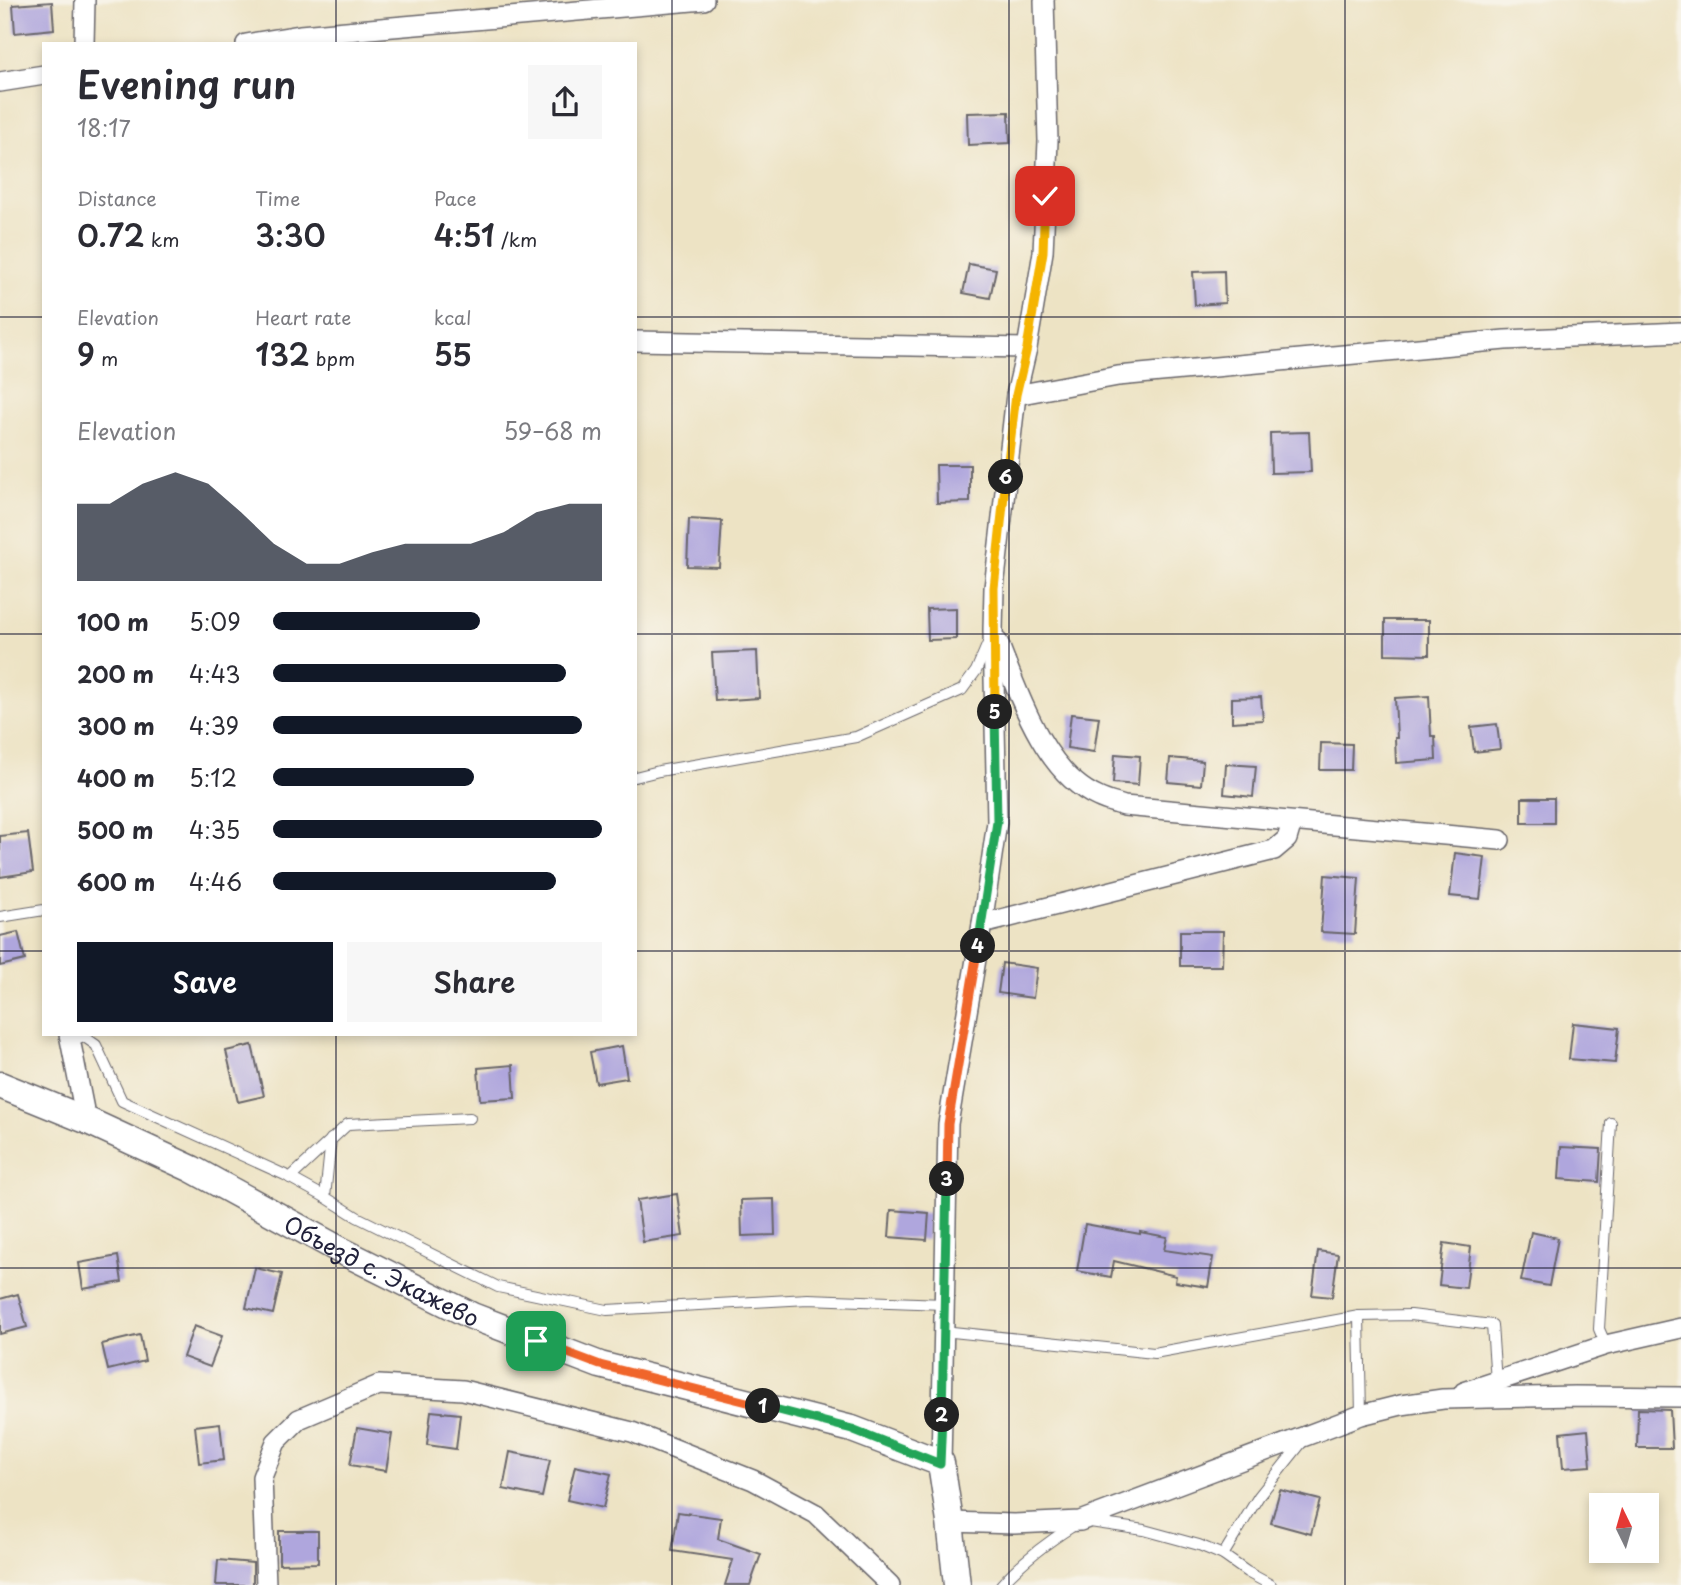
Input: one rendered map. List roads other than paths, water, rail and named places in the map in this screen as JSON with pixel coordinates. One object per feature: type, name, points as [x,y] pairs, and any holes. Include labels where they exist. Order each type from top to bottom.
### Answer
[{"type":"main road","name":"Объезд с. Экажево","points":[[0,1085],[86,1120],[192,1169],[340,1250],[472,1316],[600,1365],[852,1429],[940,1464]]},
{"type":"main road","points":[[940,1464],[957,1585]]},
{"type":"street","points":[[84,42],[85,0]]},
{"type":"street","points":[[258,42],[300,35],[704,0]]},
{"type":"street","points":[[940,1464],[948,1124],[997,822],[994,588],[1016,395],[1043,252],[1048,141],[1044,0]]},
{"type":"street","points":[[0,82],[42,75]]},
{"type":"street","points":[[1016,395],[1132,375],[1505,340],[1681,332]]},
{"type":"street","points":[[637,341],[1027,348]]},
{"type":"street","points":[[993,630],[1024,708],[1042,741],[1059,766],[1077,784],[1097,797],[1124,806],[1500,840]]},
{"type":"street","points":[[982,924],[1274,850],[1287,839],[1292,822]]},
{"type":"street","points":[[70,1038],[86,1120]]},
{"type":"street","points":[[1443,1399],[1606,1345],[1681,1328]]},
{"type":"street","points":[[266,1585],[262,1477],[276,1442],[299,1419],[379,1385],[463,1390],[632,1432],[753,1480],[816,1514],[890,1585]]},
{"type":"street","points":[[950,1522],[1014,1524],[1080,1521],[1361,1415],[1401,1405],[1443,1399],[1681,1397]]},
{"type":"lane","points":[[637,776],[856,737],[962,690],[976,671],[993,630]]},
{"type":"lane","points":[[0,917],[42,910]]},
{"type":"lane","points":[[70,1038],[83,1036],[96,1045],[122,1101],[290,1178],[357,1217],[498,1287],[607,1310],[808,1299],[944,1304]]},
{"type":"lane","points":[[290,1178],[348,1124],[470,1118]]},
{"type":"lane","points":[[1606,1345],[1599,1329],[1611,1124]]},
{"type":"lane","points":[[325,1197],[331,1139]]},
{"type":"lane","points":[[943,1331],[1154,1353],[1359,1316],[1411,1315],[1492,1325],[1496,1382]]},
{"type":"lane","points":[[1359,1316],[1361,1415]]},
{"type":"lane","points":[[1223,1555],[1259,1496],[1308,1435]]},
{"type":"lane","points":[[1001,1585],[1037,1549],[1080,1521],[1144,1530],[1199,1545],[1223,1555],[1271,1585]]}]
